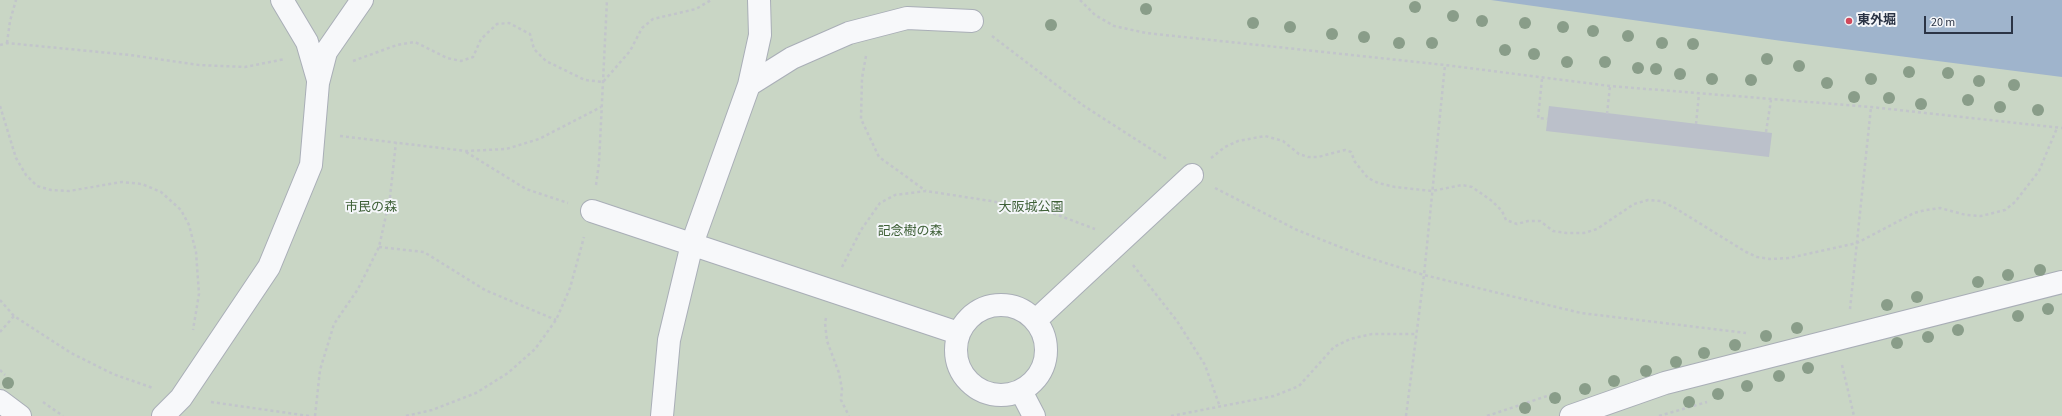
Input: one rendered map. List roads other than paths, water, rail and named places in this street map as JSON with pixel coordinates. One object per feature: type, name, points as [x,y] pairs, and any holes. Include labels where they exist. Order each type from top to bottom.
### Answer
[{"type":"street","points":[[282,0],[307,42],[317,50]]},
{"type":"street","points":[[163,416],[181,398],[269,267],[311,165],[318,83],[317,50],[362,0]]},
{"type":"street","points":[[662,416],[669,340],[692,244],[749,85],[760,35],[759,0]]},
{"type":"street","points":[[749,85],[792,58],[849,33],[907,18],[972,21]]},
{"type":"street","points":[[1036,320],[1192,175]]},
{"type":"street","points":[[592,211],[958,333]]},
{"type":"street","points":[[1571,416],[1665,383],[2062,282]]},
{"type":"street","points":[[1003,304],[1021,308],[1036,320],[1045,338],[1046,359],[1037,378],[1021,391],[1003,396],[985,393],[970,384],[959,368],[955,351],[958,333],[968,317],[985,307],[1003,304]]},
{"type":"street","points":[[1021,391],[1034,416]]},
{"type":"street","points":[[0,400],[20,416]]},
{"type":"water","name":"東外堀","points":[[1491,0],[2062,0],[2062,77],[1782,41]]},
{"type":"place","name":"東外堀","points":[[1849,21]]},
{"type":"park label","name":"市民の森","points":[[371,208]]},
{"type":"park label","name":"大阪城公園","points":[[1031,208]]},
{"type":"park label","name":"記念樹の森","points":[[910,232]]}]
